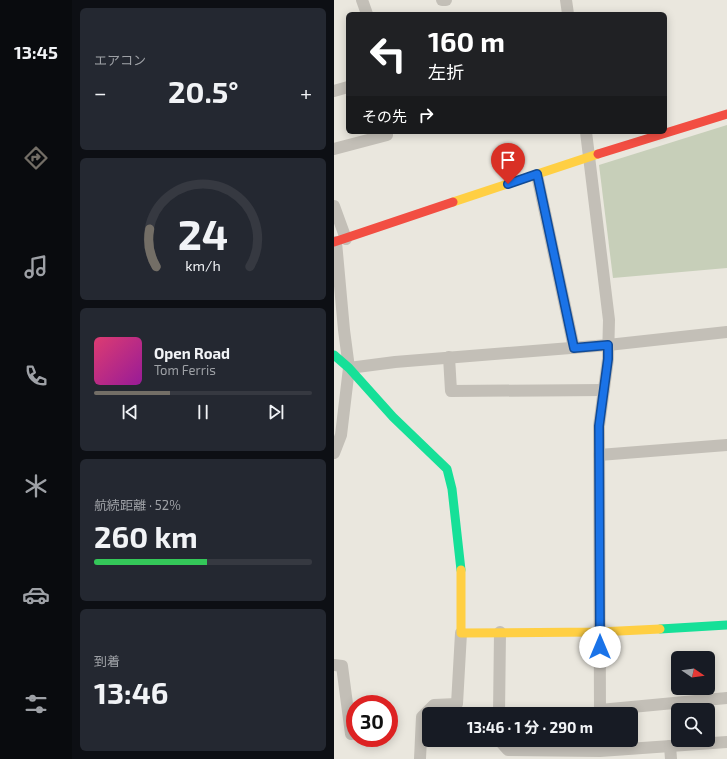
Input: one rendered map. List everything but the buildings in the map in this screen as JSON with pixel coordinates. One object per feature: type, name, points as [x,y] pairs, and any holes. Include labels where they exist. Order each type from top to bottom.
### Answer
[{"type":"street","points":[[362,0],[366,12]]},
{"type":"street","points":[[566,0],[568,12]]},
{"type":"street","points":[[334,91],[346,88]]},
{"type":"street","points":[[667,133],[727,114]]},
{"type":"street","points":[[586,134],[608,320],[608,359],[599,426],[600,707]]},
{"type":"street","points":[[339,241],[537,174],[663,134]]},
{"type":"street","points":[[334,149],[387,135]]},
{"type":"street","points":[[537,174],[574,348]]},
{"type":"street","points":[[334,206],[339,241],[344,330],[349,368],[341,435],[334,453]]},
{"type":"street","points":[[349,368],[448,357],[608,345],[727,332]]},
{"type":"street","points":[[334,355],[349,368],[393,417],[447,469],[452,489],[461,569],[461,633],[457,704],[434,705],[422,717],[420,759]]},
{"type":"street","points":[[448,357],[452,391],[604,390]]},
{"type":"street","points":[[599,455],[727,445]]},
{"type":"street","points":[[461,633],[599,632],[727,625]]},
{"type":"street","points":[[499,707],[500,632]]},
{"type":"street","points":[[334,665],[342,666],[346,696]]},
{"type":"street","points":[[638,708],[727,698]]},
{"type":"street","points":[[505,747],[508,750],[600,750],[727,742]]},
{"type":"street","points":[[670,746],[671,759]]},
{"type":"green space","points":[[727,125],[727,268],[613,278],[599,165]]},
{"type":"traffic: fast","points":[[334,355],[349,368],[393,417],[447,469],[452,489],[461,570]]},
{"type":"traffic: fast","points":[[660,629],[727,625]]},
{"type":"traffic: slow","points":[[453,202],[598,154]]},
{"type":"traffic: slow","points":[[461,570],[461,633],[599,632],[660,629]]},
{"type":"traffic: jam","points":[[667,133],[727,114]]},
{"type":"traffic: jam","points":[[598,154],[662,134]]},
{"type":"traffic: jam","points":[[334,242],[453,202]]},
{"type":"route","points":[[508,184],[537,174],[574,348],[608,345],[608,359],[599,426],[600,647]]}]
